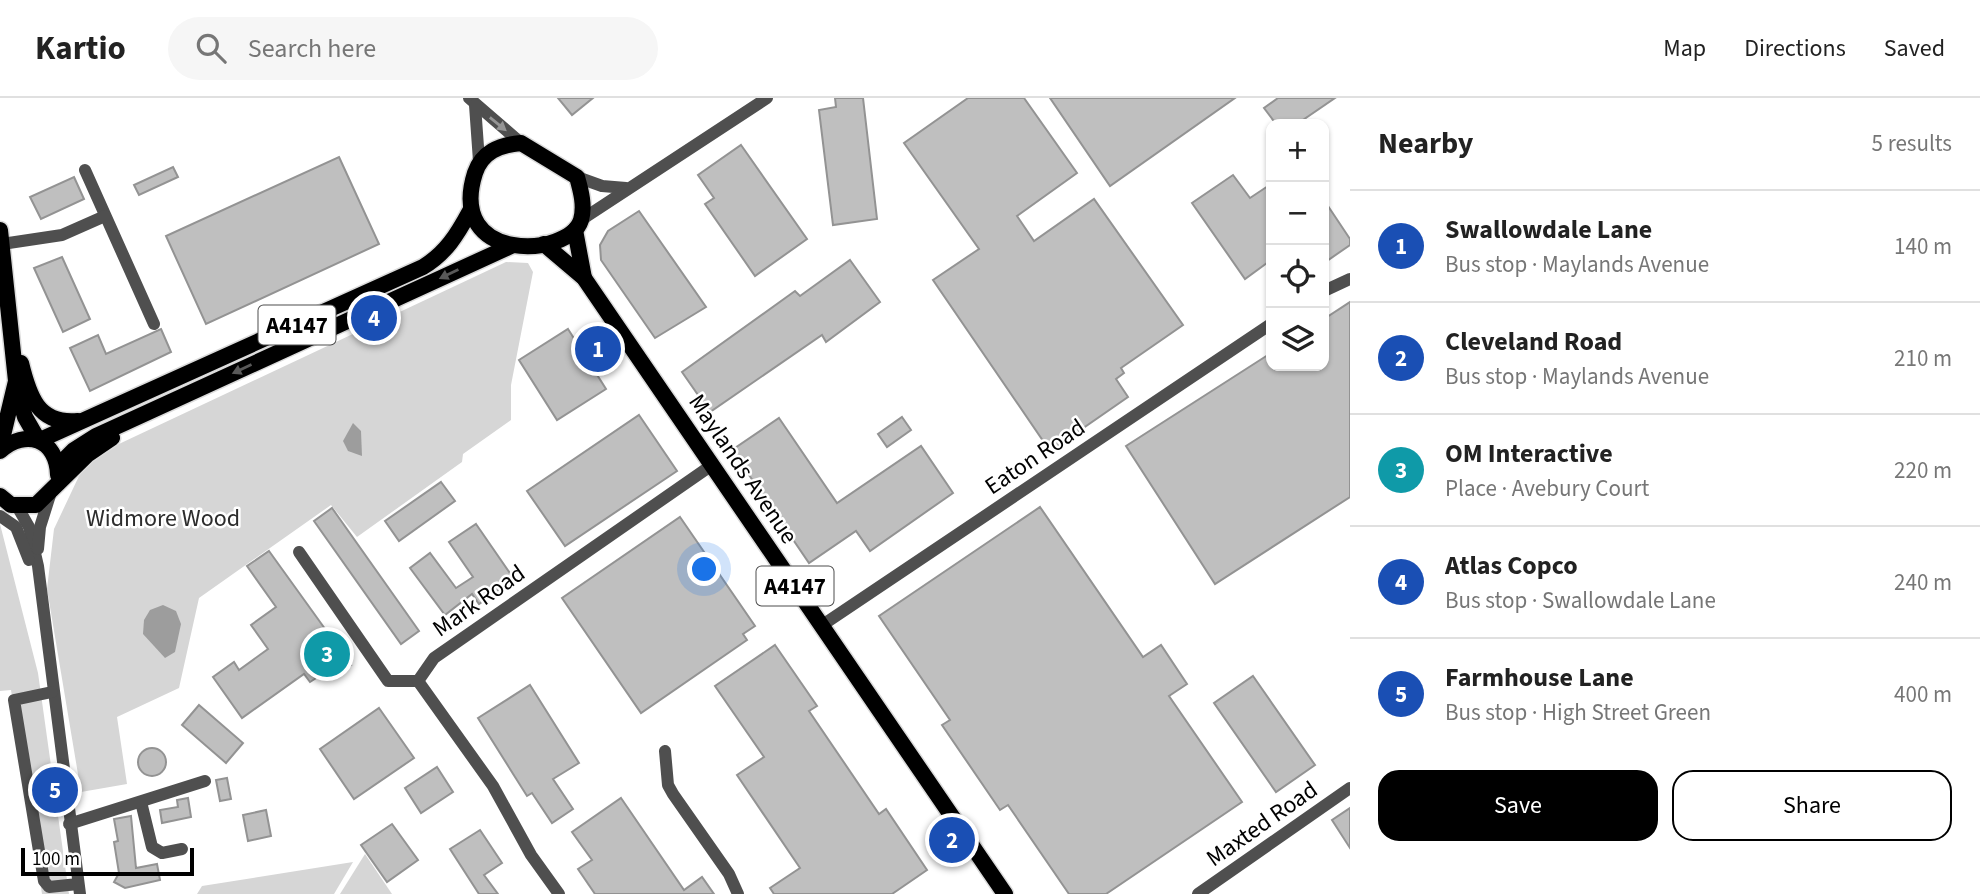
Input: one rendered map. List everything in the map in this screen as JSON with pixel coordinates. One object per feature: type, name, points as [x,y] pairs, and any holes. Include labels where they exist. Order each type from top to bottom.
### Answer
[{"type":"main road","points":[[521,142],[577,177],[583,198],[578,225],[562,239],[544,244],[511,246],[485,235],[470,211],[471,185],[479,161],[489,152],[521,142]]},
{"type":"main road","name":"A4147","points":[[38,439],[103,414],[423,267],[437,259],[454,239],[470,211]]},
{"type":"main road","name":"Maylands Avenue","points":[[578,225],[584,278]]},
{"type":"main road","name":"A4147","points":[[1,237],[16,388]]},
{"type":"main road","name":"Maylands Avenue","points":[[544,244],[584,278],[999,892]]},
{"type":"main road","name":"A4147","points":[[58,466],[83,443],[511,246]]},
{"type":"main road","name":"A4147","points":[[8,306],[32,400],[38,411],[51,419],[80,421],[103,414]]},
{"type":"main road","points":[[16,388],[25,417],[38,439],[51,448],[58,466],[53,489]]},
{"type":"main road","points":[[0,449],[16,388]]},
{"type":"main road","points":[[6,506],[36,505],[96,449],[189,395]]},
{"type":"main road","points":[[0,449],[16,440],[38,439]]},
{"type":"street","points":[[578,225],[626,188],[767,98]]},
{"type":"street","points":[[472,102],[521,142]]},
{"type":"street","points":[[472,102],[479,161]]},
{"type":"street","points":[[85,170],[154,324]]},
{"type":"street","points":[[577,177],[602,187],[626,188]]},
{"type":"street","points":[[1,237],[62,235],[105,216]]},
{"type":"street","points":[[1329,289],[1350,279]]},
{"type":"street","name":"Eaton Road","points":[[821,626],[1266,327]]},
{"type":"street","name":"Mark Road","points":[[418,681],[434,658],[712,465]]},
{"type":"street","points":[[38,566],[40,527],[53,489]]},
{"type":"street","points":[[6,506],[29,527],[38,566],[79,889],[49,887],[44,881],[15,700],[52,692]]},
{"type":"street","points":[[6,506],[22,536],[42,604]]},
{"type":"street","points":[[299,552],[388,681],[418,681],[493,786],[531,855],[559,894]]},
{"type":"street","points":[[665,751],[668,785],[729,874],[738,894]]},
{"type":"street","points":[[69,824],[205,782]]},
{"type":"street","name":"Maxted Road","points":[[1198,894],[1350,789]]},
{"type":"street","points":[[141,802],[152,846],[162,852],[182,849]]},
{"type":"green space","name":"Widmore Wood","points":[[506,262],[528,263],[533,272],[511,385],[511,420],[463,454],[462,462],[357,537],[331,505],[199,598],[179,688],[117,717],[127,784],[81,792],[47,589],[54,529],[87,459]]},
{"type":"green space","points":[[0,524],[38,673],[69,894],[42,894],[11,690],[0,691]]},
{"type":"green space","points":[[365,854],[392,894],[340,894]]},
{"type":"green space","points":[[353,862],[334,894],[197,894],[202,886]]},
{"type":"shaded area","points":[[353,423],[361,431],[362,456],[348,451],[343,441]]},
{"type":"shaded area","points":[[163,605],[176,611],[181,624],[175,652],[165,658],[143,634],[144,620],[150,610]]},
{"type":"building","points":[[558,98],[593,98],[572,115]]},
{"type":"building","points":[[835,98],[863,98],[877,219],[833,225],[819,110],[836,107]]},
{"type":"building","points":[[968,98],[1024,98],[1077,173],[1017,216],[1034,241],[1094,199],[1183,325],[1121,368],[1124,373],[1116,379],[1128,397],[1050,451],[933,280],[979,249],[904,143]]},
{"type":"building","points":[[1050,98],[1235,98],[1110,186]]},
{"type":"building","points":[[1278,98],[1335,98],[1304,119],[1272,119],[1264,108]]},
{"type":"building","points":[[741,145],[807,239],[755,276],[705,204],[714,198],[698,175]]},
{"type":"building","points":[[339,157],[379,244],[206,324],[166,236]]},
{"type":"building","points":[[173,167],[178,177],[139,195],[134,185]]},
{"type":"building","points":[[1233,175],[1250,198],[1266,187],[1266,264],[1245,279],[1192,203]]},
{"type":"building","points":[[74,177],[84,199],[41,219],[30,197]]},
{"type":"building","points":[[1329,208],[1350,239],[1350,245],[1329,260]]},
{"type":"building","points":[[639,211],[706,307],[655,338],[601,260],[600,245],[608,231]]},
{"type":"building","points":[[62,257],[90,319],[63,332],[34,268]]},
{"type":"building","points":[[850,260],[880,302],[826,342],[822,335],[710,412],[682,372],[795,291],[800,296]]},
{"type":"building","points":[[1350,302],[1350,497],[1215,584],[1126,446],[1266,356],[1266,371],[1329,371],[1329,316]]},
{"type":"building","points":[[161,329],[171,352],[90,391],[70,348],[98,335],[106,354]]},
{"type":"building","points":[[568,329],[606,389],[557,420],[519,360]]},
{"type":"building","points":[[639,415],[677,471],[565,546],[527,491]]},
{"type":"building","points":[[902,417],[911,430],[887,447],[878,434]]},
{"type":"building","points":[[779,418],[837,503],[921,446],[953,493],[870,551],[856,531],[809,563],[732,450]]},
{"type":"building","points":[[441,482],[455,501],[399,541],[385,521]]},
{"type":"building","points":[[1040,507],[1143,657],[1161,645],[1187,684],[1169,696],[1242,802],[1106,894],[1069,894],[1008,805],[1000,810],[942,725],[950,720],[879,616]]},
{"type":"building","points":[[332,508],[419,631],[401,644],[314,521]]},
{"type":"building","points":[[680,517],[755,626],[743,634],[747,640],[641,713],[562,598]]},
{"type":"building","points":[[476,524],[514,579],[479,604],[472,594],[445,615],[410,568],[430,553],[456,588],[473,577],[449,542]]},
{"type":"building","points":[[269,551],[351,665],[331,679],[324,673],[310,682],[304,674],[242,718],[213,677],[234,662],[239,670],[268,649],[251,625],[276,607],[247,566]]},
{"type":"building","points":[[775,645],[817,706],[809,711],[879,814],[886,809],[927,870],[892,894],[774,894],[770,888],[800,868],[737,775],[764,757],[715,686]]},
{"type":"building","points":[[1253,676],[1315,765],[1276,792],[1214,703]]},
{"type":"building","points":[[530,685],[579,763],[553,779],[573,809],[552,823],[532,793],[527,796],[478,718]]},
{"type":"building","points":[[199,705],[243,743],[226,763],[182,725]]},
{"type":"building","points":[[379,708],[414,758],[354,799],[320,749]]},
{"type":"building","points":[[152,748],[162,752],[166,762],[162,772],[152,776],[142,772],[138,762],[142,752]]},
{"type":"building","points":[[437,767],[453,792],[421,813],[405,788]]},
{"type":"building","points":[[227,778],[231,799],[220,801],[216,780]]},
{"type":"building","points":[[188,798],[191,817],[162,823],[160,810],[178,807],[177,800]]},
{"type":"building","points":[[621,798],[684,890],[702,877],[714,894],[595,894],[578,869],[592,860],[572,832]]},
{"type":"building","points":[[1350,808],[1350,848],[1332,820]]},
{"type":"building","points":[[266,810],[271,836],[248,841],[243,815]]},
{"type":"building","points":[[131,816],[136,868],[157,864],[160,880],[125,888],[114,882],[119,873],[114,842],[118,841],[114,819]]},
{"type":"building","points":[[392,824],[418,860],[387,882],[361,845]]},
{"type":"building","points":[[480,830],[502,863],[484,875],[498,894],[479,894],[450,849]]},
{"type":"place","name":"Atlas Copco","points":[[374,318]]},
{"type":"place","name":"Swallowdale Lane","points":[[598,349]]},
{"type":"place","name":"OM Interactive","points":[[327,654]]},
{"type":"place","name":"Farmhouse Lane","points":[[55,790]]},
{"type":"place","name":"Cleveland Road","points":[[952,840]]}]
